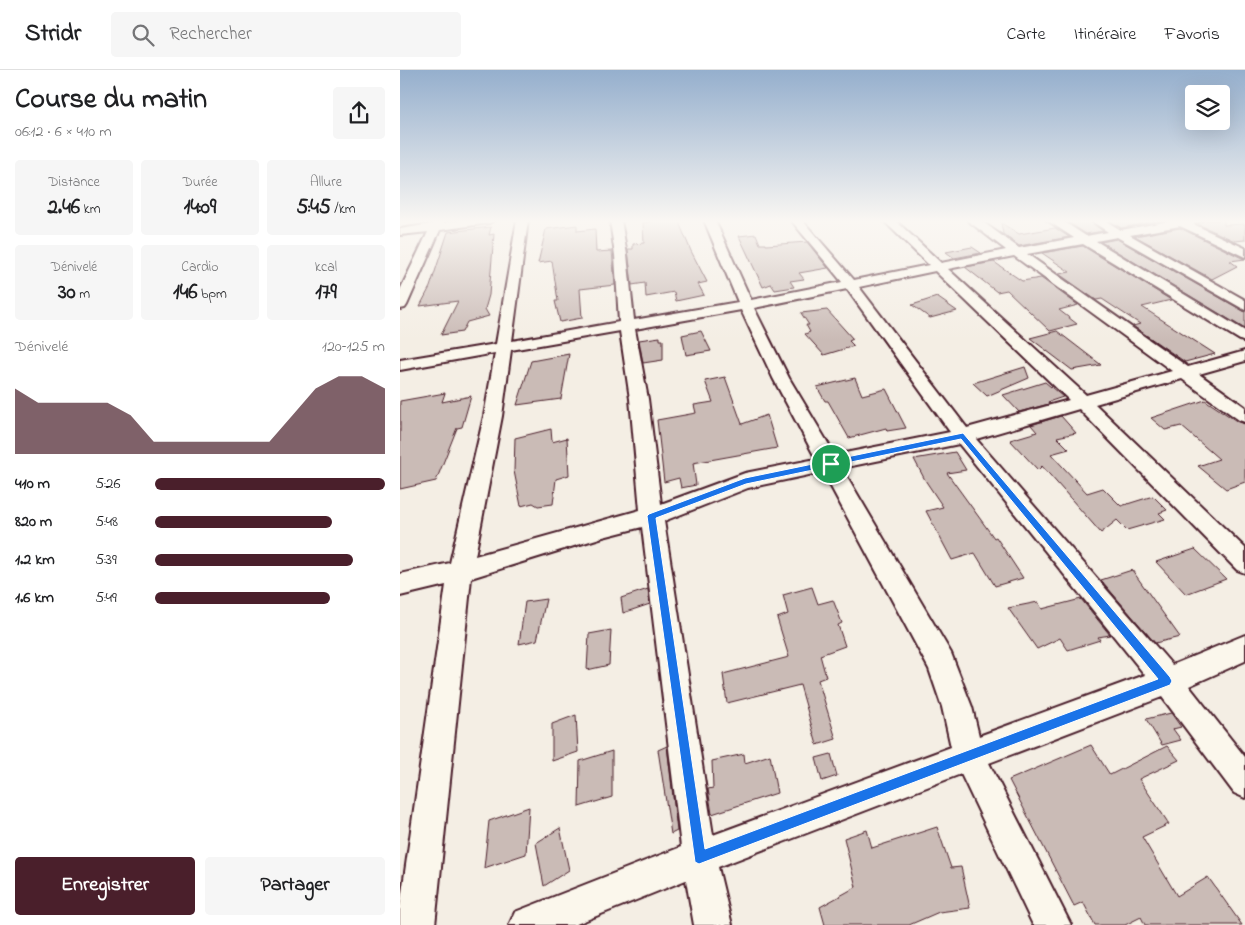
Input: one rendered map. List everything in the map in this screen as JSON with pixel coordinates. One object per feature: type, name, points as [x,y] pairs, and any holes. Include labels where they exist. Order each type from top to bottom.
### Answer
[{"type":"street","points":[[400,305],[421,260]]},
{"type":"street","points":[[416,925],[460,571],[494,416],[517,260]]},
{"type":"street","points":[[621,260],[627,326],[639,399],[652,516],[699,857],[713,925]]},
{"type":"street","points":[[726,260],[781,378],[941,663],[957,707],[968,755],[1052,925]]},
{"type":"street","points":[[830,260],[851,284],[963,436],[1167,681],[1245,782]]},
{"type":"street","points":[[930,260],[1081,401],[1245,563]]},
{"type":"street","points":[[400,366],[746,305],[974,260]]},
{"type":"street","points":[[1026,260],[1245,416]]},
{"type":"street","points":[[1117,260],[1245,337]]},
{"type":"street","points":[[1163,260],[1245,306]]},
{"type":"street","points":[[400,585],[460,571],[602,528],[652,516],[745,481],[963,436],[1245,356]]},
{"type":"street","points":[[528,925],[699,857],[1167,681],[1245,648]]},
{"type":"building","points":[[439,260],[492,260],[489,295],[485,309],[489,316],[467,322],[462,332],[441,335],[458,301],[420,306],[430,287]]},
{"type":"building","points":[[539,260],[613,260],[615,285],[580,289],[582,318],[560,322],[555,301],[558,301],[552,261],[538,263]]},
{"type":"building","points":[[629,260],[696,260],[707,282],[698,284],[704,295],[676,301],[674,292],[646,297],[645,283],[632,285]]},
{"type":"building","points":[[750,260],[821,260],[828,268],[799,273],[804,279],[790,281],[794,287],[775,290],[771,284],[763,287]]},
{"type":"building","points":[[1052,260],[1106,260],[1171,300],[1142,307],[1215,354],[1185,362],[1133,326],[1140,324],[1102,299],[1096,300],[1059,274],[1070,272]]},
{"type":"building","points":[[1131,260],[1154,260],[1245,312],[1245,329]]},
{"type":"building","points":[[1178,260],[1238,260],[1230,261],[1237,266],[1212,279]]},
{"type":"building","points":[[994,262],[1022,281],[1041,278],[1078,305],[1059,310],[1077,324],[1050,331],[1007,290],[997,292],[965,267]]},
{"type":"building","points":[[937,297],[957,311],[930,318],[912,305]]},
{"type":"building","points":[[827,310],[853,339],[849,341],[854,346],[824,355],[805,334],[810,332],[806,325],[809,325],[801,313]]},
{"type":"building","points":[[701,331],[711,351],[686,355],[682,335]]},
{"type":"building","points":[[1057,331],[1101,365],[1072,370],[1030,338]]},
{"type":"building","points":[[660,337],[660,340],[663,340],[663,360],[643,363],[639,340]]},
{"type":"building","points":[[569,354],[561,399],[517,405],[531,361]]},
{"type":"building","points":[[1025,367],[1029,378],[987,396],[973,383]]},
{"type":"building","points":[[725,377],[742,424],[767,415],[777,448],[693,463],[696,485],[681,488],[679,478],[664,482],[657,420],[696,413],[694,405],[713,402],[705,381]]},
{"type":"building","points":[[855,378],[862,395],[886,389],[906,428],[887,431],[886,428],[849,438],[828,401],[825,401],[817,387]]},
{"type":"building","points":[[1045,382],[1063,397],[1048,402],[1049,404],[1019,412],[1003,395]]},
{"type":"building","points":[[445,393],[442,402],[471,396],[462,427],[457,428],[436,481],[400,489],[400,401]]},
{"type":"building","points":[[1205,400],[1238,422],[1245,424],[1245,482],[1226,489],[1198,466],[1219,459],[1181,426],[1165,430],[1151,418]]},
{"type":"building","points":[[1061,416],[1076,433],[1057,437],[1069,449],[1051,454],[1087,493],[1103,488],[1121,506],[1153,496],[1167,510],[1159,513],[1165,519],[1127,530],[1117,520],[1101,533],[1042,466],[1038,470],[1010,440],[1037,432],[1031,425]]},
{"type":"building","points":[[551,429],[552,442],[567,438],[569,475],[556,479],[553,504],[538,506],[533,503],[521,506],[514,471],[515,438]]},
{"type":"building","points":[[955,452],[966,470],[947,473],[994,538],[996,537],[1023,578],[995,586],[975,553],[952,560],[926,511],[943,507],[914,459]]},
{"type":"building","points":[[1195,549],[1226,579],[1186,594],[1156,562]]},
{"type":"building","points":[[1132,570],[1180,637],[1155,643],[1101,580]]},
{"type":"building","points":[[812,587],[818,604],[833,600],[842,623],[838,625],[845,646],[820,655],[826,677],[818,680],[836,739],[817,745],[800,685],[727,703],[723,674],[789,657],[777,618],[788,614],[783,595]]},
{"type":"building","points":[[648,589],[650,604],[623,613],[621,598]]},
{"type":"building","points":[[546,599],[537,640],[519,644],[525,602]]},
{"type":"building","points":[[1081,599],[1110,635],[1098,637],[1100,640],[1068,650],[1060,638],[1037,649],[1008,608],[1038,602],[1042,609]]},
{"type":"building","points":[[611,630],[609,665],[587,670],[589,634]]},
{"type":"building","points":[[1171,713],[1181,727],[1173,729],[1181,740],[1162,745],[1146,719]]},
{"type":"building","points":[[576,715],[578,752],[552,761],[552,724]]},
{"type":"building","points":[[1091,745],[1110,775],[1167,746],[1179,760],[1139,779],[1169,824],[1142,837],[1177,896],[1208,877],[1242,925],[1145,925],[1141,917],[1125,925],[1095,925],[1083,902],[1074,906],[1009,780]]},
{"type":"building","points":[[667,746],[677,831],[671,834],[658,750]]},
{"type":"building","points":[[612,751],[612,797],[579,807],[580,761]]},
{"type":"building","points":[[744,754],[745,763],[770,755],[777,793],[712,814],[708,789],[713,788],[712,761]]},
{"type":"building","points":[[831,754],[837,776],[822,781],[816,758]]},
{"type":"building","points":[[529,807],[526,854],[484,868],[489,821]]},
{"type":"building","points":[[937,827],[951,868],[961,867],[970,908],[939,912],[909,925],[825,925],[820,907],[856,887],[844,838],[867,830],[872,848]]},
{"type":"building","points":[[560,828],[569,870],[544,886],[536,843]]},
{"type":"route","points":[[963,436],[1167,681],[699,857],[652,516],[745,481],[831,464],[963,436]]}]
